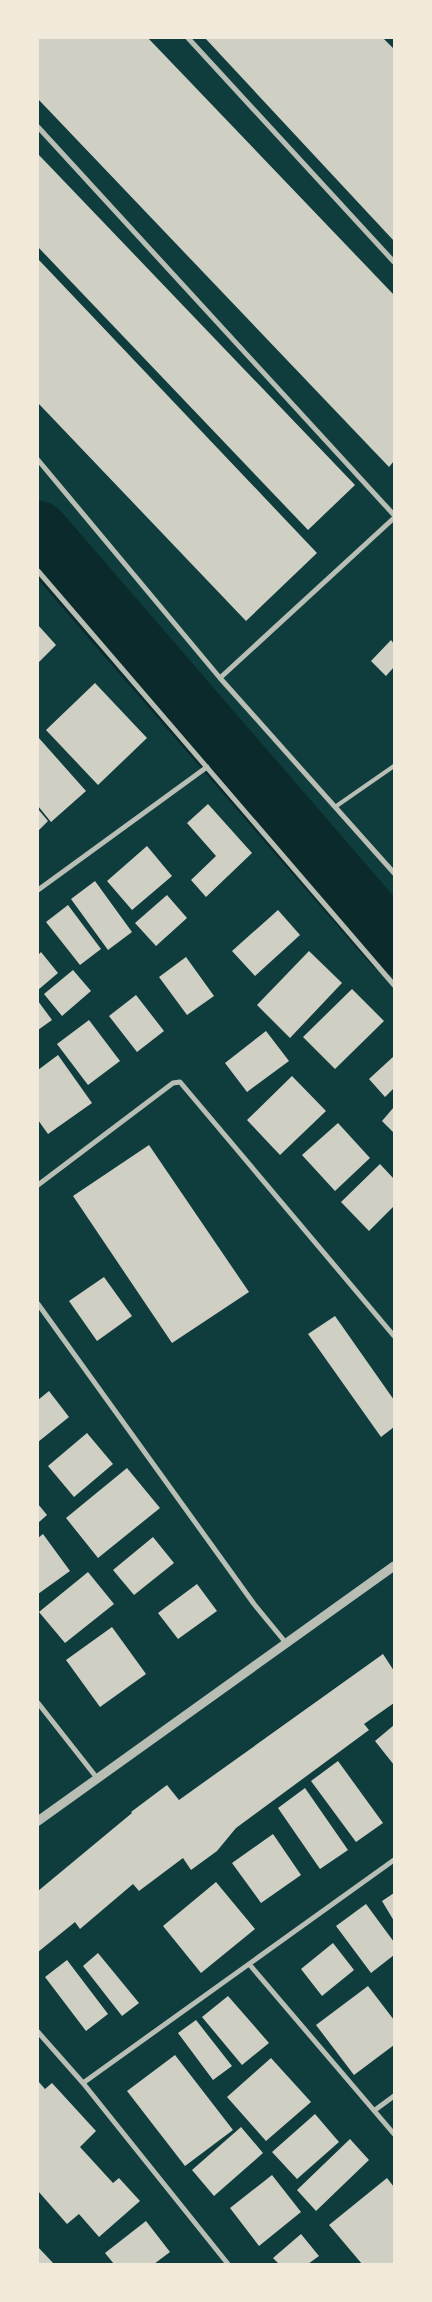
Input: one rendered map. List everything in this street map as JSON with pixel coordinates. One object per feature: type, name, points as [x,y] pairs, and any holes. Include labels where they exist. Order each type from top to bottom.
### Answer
[{"type":"street","points":[[188,38],[394,262]]},
{"type":"street","points":[[38,127],[394,516],[220,678]]},
{"type":"street","points":[[38,460],[220,678],[394,873]]},
{"type":"street","points":[[38,571],[394,985]]},
{"type":"street","points":[[38,890],[207,767]]},
{"type":"street","points":[[38,1185],[173,1083],[180,1082],[394,1336]]},
{"type":"street","points":[[38,1304],[254,1604],[286,1643]]},
{"type":"street","points":[[38,1821],[394,1566]]},
{"type":"street","points":[[38,1703],[97,1778]]},
{"type":"street","points":[[83,2083],[394,1860]]},
{"type":"street","points":[[249,1964],[394,2134]]},
{"type":"street","points":[[38,2032],[83,2083],[228,2264]]},
{"type":"street","points":[[375,2110],[394,2096]]},
{"type":"lane","points":[[335,807],[394,766]]},
{"type":"building","points":[[38,38],[148,38],[394,295],[394,461],[389,467],[38,99]]},
{"type":"building","points":[[205,38],[383,38],[394,49],[394,241]]},
{"type":"building","points":[[38,154],[355,485],[308,530],[38,247]]},
{"type":"building","points":[[38,259],[317,553],[246,621],[38,403]]},
{"type":"building","points":[[38,625],[56,645],[38,663]]},
{"type":"building","points":[[391,640],[394,644],[394,667],[386,676],[371,661]]},
{"type":"building","points":[[95,683],[147,738],[98,785],[46,730]]},
{"type":"building","points":[[38,737],[86,791],[51,822],[38,806]]},
{"type":"building","points":[[208,804],[252,853],[206,897],[191,880],[216,856],[187,823]]},
{"type":"building","points":[[38,809],[48,821],[38,831]]},
{"type":"building","points":[[147,846],[172,876],[132,910],[107,881]]},
{"type":"building","points":[[95,881],[132,932],[108,950],[71,899]]},
{"type":"building","points":[[167,895],[187,918],[156,946],[135,923]]},
{"type":"building","points":[[68,905],[101,949],[80,965],[46,922]]},
{"type":"building","points":[[278,910],[300,935],[255,976],[232,951]]},
{"type":"building","points":[[309,951],[342,983],[290,1038],[257,1005]]},
{"type":"building","points":[[41,952],[58,973],[38,990],[38,955]]},
{"type":"building","points":[[186,957],[214,996],[187,1015],[159,977]]},
{"type":"building","points":[[73,970],[91,991],[62,1016],[44,994]]},
{"type":"building","points":[[352,989],[384,1021],[335,1069],[303,1037]]},
{"type":"building","points":[[136,995],[164,1031],[137,1052],[109,1016]]},
{"type":"building","points":[[38,1001],[52,1020],[38,1030]]},
{"type":"building","points":[[89,1020],[120,1061],[88,1085],[57,1044]]},
{"type":"building","points":[[266,1031],[289,1061],[247,1092],[225,1063]]},
{"type":"building","points":[[58,1055],[92,1103],[48,1134],[38,1120],[38,1070]]},
{"type":"building","points":[[394,1056],[394,1088],[385,1097],[369,1079]]},
{"type":"building","points":[[292,1076],[326,1111],[280,1155],[247,1120]]},
{"type":"building","points":[[394,1107],[394,1133],[382,1121]]},
{"type":"building","points":[[338,1123],[370,1158],[335,1191],[302,1155]]},
{"type":"building","points":[[149,1145],[249,1292],[172,1343],[73,1196]]},
{"type":"building","points":[[380,1164],[394,1179],[394,1206],[369,1231],[341,1202]]},
{"type":"building","points":[[104,1277],[132,1316],[97,1341],[69,1301]]},
{"type":"building","points":[[335,1316],[394,1400],[394,1427],[381,1437],[308,1334]]},
{"type":"building","points":[[49,1391],[69,1417],[38,1442],[38,1400]]},
{"type":"building","points":[[87,1433],[113,1464],[74,1497],[48,1466]]},
{"type":"building","points":[[127,1468],[160,1508],[98,1558],[66,1518]]},
{"type":"building","points":[[38,1504],[47,1515],[38,1523]]},
{"type":"building","points":[[43,1534],[70,1571],[38,1594],[38,1538]]},
{"type":"building","points":[[153,1537],[174,1563],[134,1595],[113,1570]]},
{"type":"building","points":[[88,1572],[114,1604],[65,1643],[39,1612]]},
{"type":"building","points":[[197,1584],[217,1611],[178,1639],[158,1613]]},
{"type":"building","points":[[112,1627],[146,1674],[100,1707],[66,1660]]},
{"type":"building","points":[[383,1654],[394,1671],[394,1703],[364,1724],[369,1730],[236,1828],[217,1851],[191,1870],[183,1858],[139,1891],[133,1884],[80,1929],[75,1922],[38,1952],[38,1891],[131,1812],[167,1785],[179,1800]]},
{"type":"building","points":[[394,1725],[394,1765],[375,1741]]},
{"type":"building","points":[[338,1761],[383,1823],[356,1842],[311,1781]]},
{"type":"building","points":[[305,1788],[348,1850],[320,1869],[278,1808]]},
{"type":"building","points":[[273,1834],[301,1875],[261,1903],[232,1863]]},
{"type":"building","points":[[216,1882],[255,1929],[201,1973],[163,1926]]},
{"type":"building","points":[[394,1893],[394,1921],[382,1901]]},
{"type":"building","points":[[366,1904],[394,1942],[394,1955],[371,1973],[336,1926]]},
{"type":"building","points":[[333,1943],[354,1970],[322,1996],[301,1969]]},
{"type":"building","points":[[98,1953],[139,2003],[122,2016],[83,1966]]},
{"type":"building","points":[[67,1960],[108,2014],[86,2031],[45,1977]]},
{"type":"building","points":[[368,1986],[394,2020],[394,2045],[354,2075],[316,2025]]},
{"type":"building","points":[[228,1996],[269,2043],[242,2065],[202,2017]]},
{"type":"building","points":[[196,2020],[232,2066],[213,2080],[178,2033]]},
{"type":"building","points":[[175,2055],[233,2130],[185,2166],[127,2091]]},
{"type":"building","points":[[271,2058],[311,2102],[266,2141],[227,2097]]},
{"type":"building","points":[[38,2081],[45,2089],[52,2083],[96,2131],[80,2147],[113,2183],[119,2178],[140,2201],[99,2237],[79,2214],[67,2224],[38,2191]]},
{"type":"building","points":[[315,2114],[339,2142],[297,2179],[272,2152]]},
{"type":"building","points":[[241,2127],[263,2153],[214,2196],[192,2170]]},
{"type":"building","points":[[350,2139],[369,2160],[316,2211],[297,2190]]},
{"type":"building","points":[[272,2175],[301,2212],[259,2246],[230,2208]]},
{"type":"building","points":[[387,2178],[394,2187],[394,2264],[362,2264],[329,2225]]},
{"type":"building","points":[[146,2221],[170,2252],[154,2264],[114,2264],[105,2253]]},
{"type":"building","points":[[301,2234],[319,2256],[308,2264],[279,2264],[273,2258]]},
{"type":"building","points":[[38,2247],[54,2264],[38,2264]]},
{"type":"waterway","points":[[38,532],[394,944]]}]
